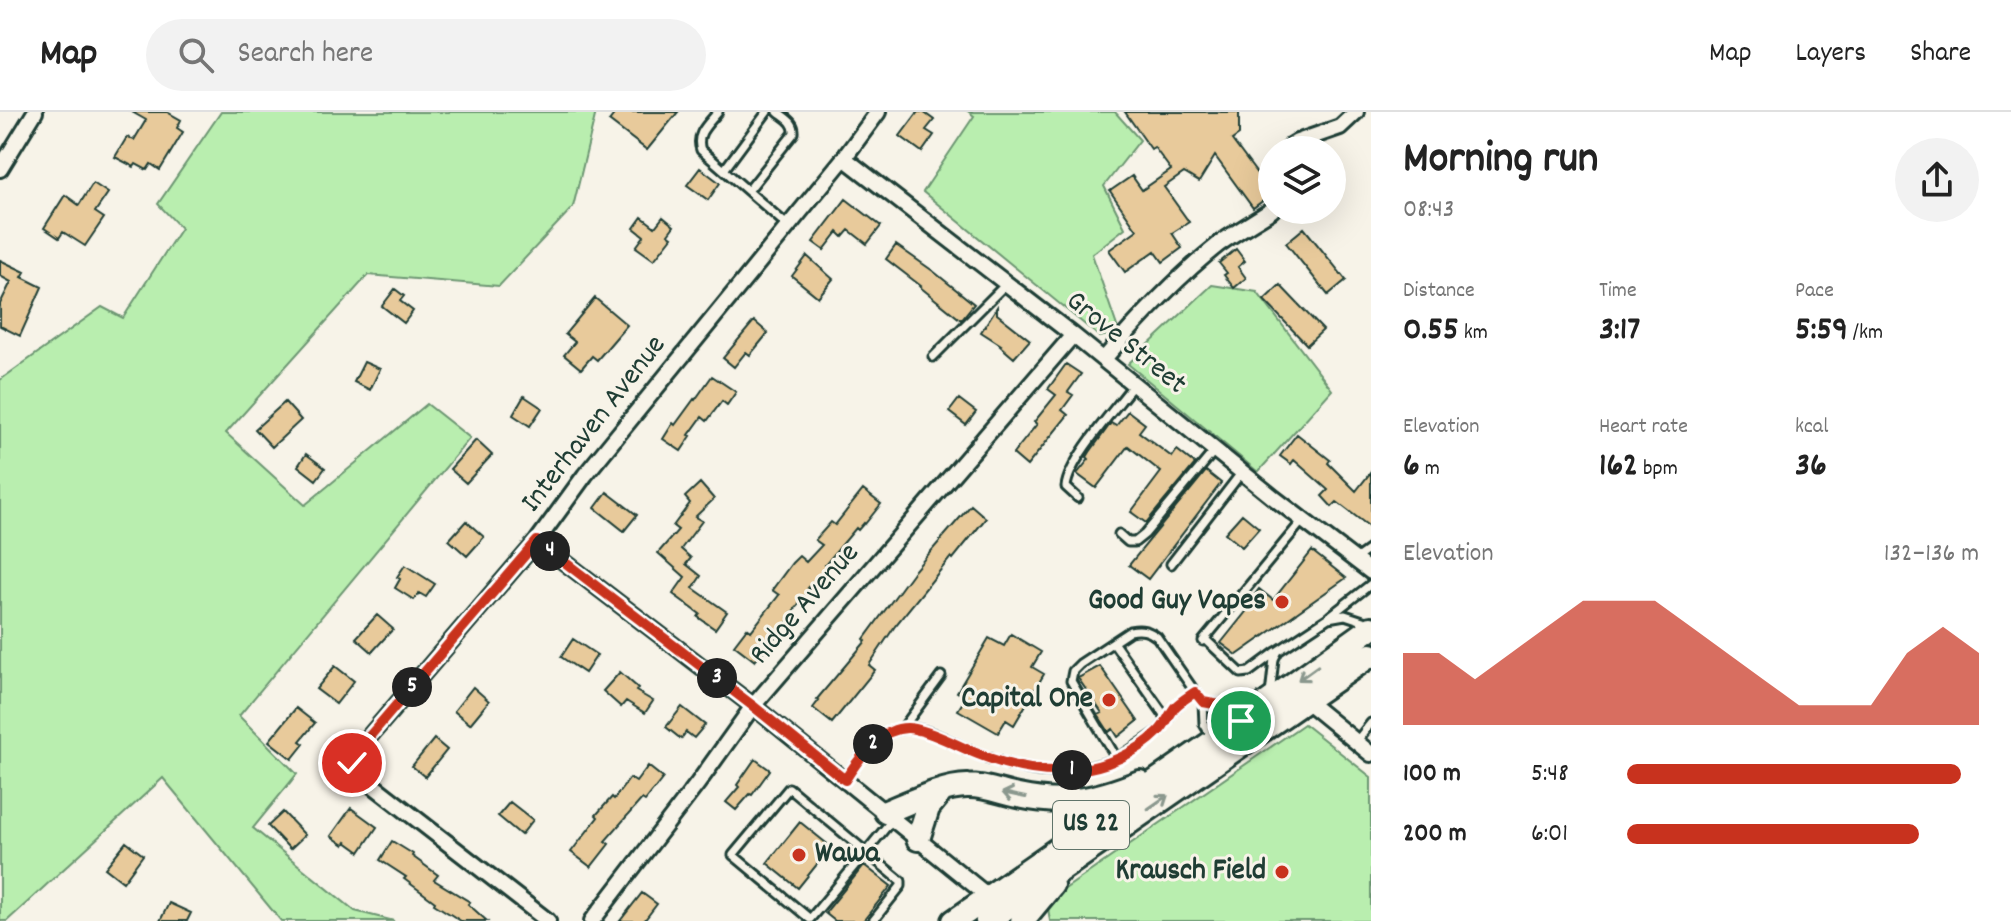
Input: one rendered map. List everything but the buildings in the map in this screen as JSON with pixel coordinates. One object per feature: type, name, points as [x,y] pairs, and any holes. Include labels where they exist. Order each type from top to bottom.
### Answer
[{"type":"highway","name":"US 22","points":[[1004,914],[1194,754],[1371,626]]},
{"type":"highway","name":"US 22","points":[[954,921],[1004,914],[1071,863],[1368,658]]},
{"type":"highway","points":[[890,815],[957,786],[1049,801],[1092,798],[1152,777],[1194,754]]},
{"type":"highway","points":[[918,839],[928,808],[941,792]]},
{"type":"street","points":[[0,169],[35,112]]},
{"type":"street","name":"Interhaven Avenue","points":[[548,921],[361,776],[352,763],[356,752],[537,541],[585,475],[844,158],[878,112]]},
{"type":"street","points":[[1314,136],[1340,127],[1356,112]]},
{"type":"street","name":"Grove Street","points":[[844,158],[1104,359],[1371,572]]},
{"type":"street","points":[[1104,359],[1142,314],[1178,280],[1221,243],[1258,219]]},
{"type":"street","name":"Ridge Avenue","points":[[592,921],[753,706],[1073,335]]},
{"type":"street","points":[[537,541],[890,815],[1004,914]]},
{"type":"street","points":[[1305,700],[1371,754]]},
{"type":"lane","points":[[718,112],[698,139],[700,147],[788,226]]},
{"type":"lane","points":[[724,170],[767,112]]},
{"type":"lane","points":[[748,191],[794,133],[793,125],[778,112]]},
{"type":"lane","points":[[933,357],[1007,283]]},
{"type":"lane","points":[[1078,498],[1066,487],[1069,473],[1134,384]]},
{"type":"lane","points":[[1119,534],[1128,542],[1135,542],[1145,534],[1215,450]]},
{"type":"lane","points":[[1171,564],[1242,472]]},
{"type":"lane","points":[[1303,520],[1204,640],[1236,671],[1249,672],[1328,618],[1371,584]]},
{"type":"lane","points":[[1354,560],[1371,548]]},
{"type":"lane","points":[[1328,618],[1345,615],[1371,626]]},
{"type":"lane","points":[[1117,759],[1071,681],[1073,671],[1080,664],[1130,631],[1139,629],[1157,637],[1203,702],[1204,724],[1215,740]]},
{"type":"lane","points":[[1113,642],[1167,719]]},
{"type":"lane","points":[[1270,700],[1274,659],[1278,651]]},
{"type":"lane","points":[[902,730],[941,676]]},
{"type":"lane","points":[[845,780],[868,748],[889,734],[914,728],[979,755],[1038,771],[1076,770],[1117,759],[1159,731],[1177,705],[1195,692]]},
{"type":"lane","points":[[1203,702],[1231,707],[1241,721]]},
{"type":"lane","points":[[1356,742],[1371,723]]},
{"type":"lane","points":[[871,920],[901,886],[901,881],[866,852],[789,788],[733,855],[811,920],[856,869],[866,852],[890,815]]},
{"type":"green space","points":[[221,112],[596,112],[573,207],[499,286],[368,275],[226,433],[305,505],[427,404],[470,438],[239,716],[297,774],[253,828],[355,911],[394,921],[281,921],[163,778],[7,921],[0,921],[0,380],[102,307],[123,318],[181,228],[158,204]]},
{"type":"green space","points":[[969,112],[1115,112],[1140,140],[1104,186],[1125,228],[1092,254],[1119,332],[1100,337],[923,192],[974,116]]},
{"type":"green space","points":[[1212,285],[1257,292],[1332,390],[1258,472],[1128,364]]},
{"type":"green space","points":[[1304,724],[1371,777],[1371,921],[1050,921],[1048,908],[1059,893]]},
{"type":"place","name":"Good Guy Vapes","points":[[1282,602]]},
{"type":"place","name":"Capital One","points":[[1109,700]]},
{"type":"place","name":"Wawa","points":[[799,855]]},
{"type":"place","name":"Krausch Field","points":[[1282,872]]},
{"type":"route","points":[[352,763],[356,752],[537,541],[845,780],[868,748],[905,728],[946,739],[979,755],[1038,771],[1076,770],[1117,759],[1159,731],[1177,705],[1195,692],[1203,702],[1231,707],[1241,721]]}]
